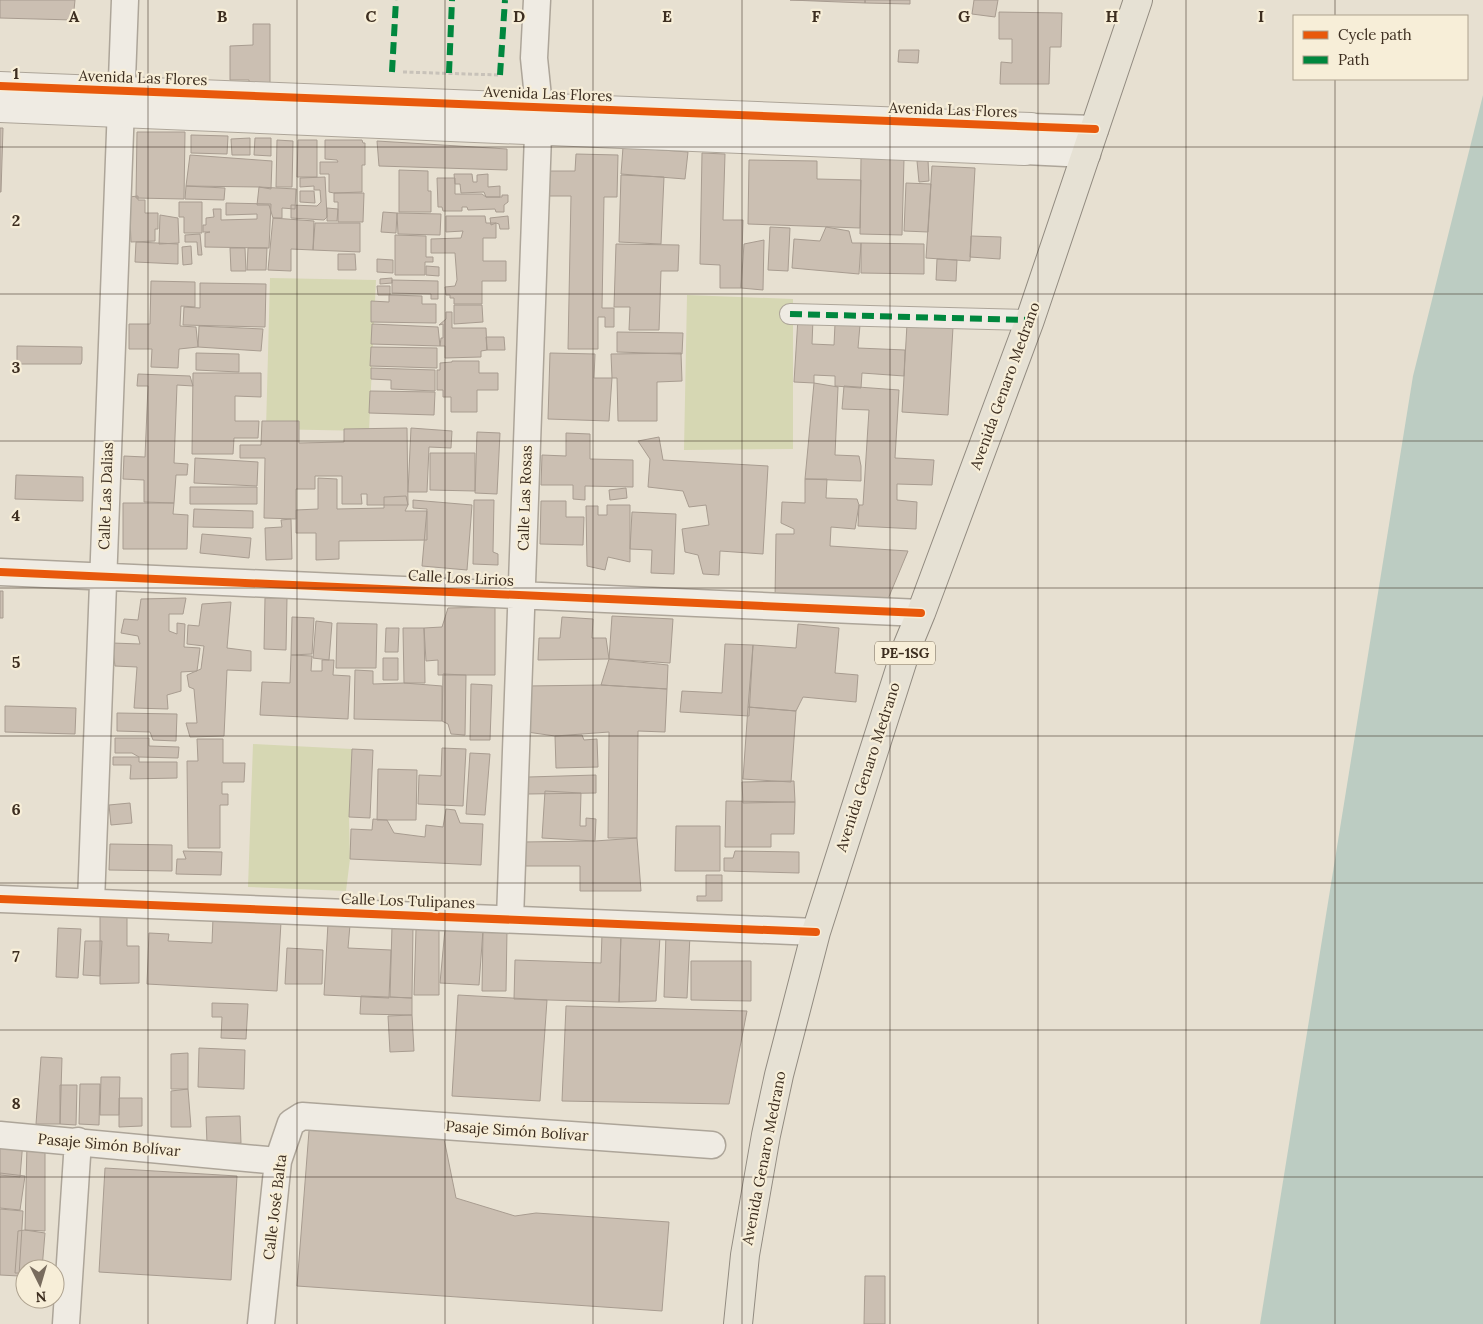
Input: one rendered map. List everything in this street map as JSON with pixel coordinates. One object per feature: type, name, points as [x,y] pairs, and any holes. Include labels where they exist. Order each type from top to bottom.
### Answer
[{"type":"main road","name":"Avenida Genaro Medrano","points":[[738,1324],[745,1255],[766,1134],[779,1075],[816,932],[907,647],[1030,320],[1138,0]]},
{"type":"street","name":"Calle Las Dalias","points":[[91,902],[124,0]]},
{"type":"street","name":"Calle Las Rosas","points":[[510,919],[538,119],[534,58],[537,0]]},
{"type":"street","name":"Avenida Las Flores","points":[[0,86],[121,102]]},
{"type":"street","name":"Avenida Las Flores","points":[[0,108],[121,102],[1091,142]]},
{"type":"street","points":[[790,314],[1030,320]]},
{"type":"street","name":"Calle Los Lirios","points":[[0,572],[921,613]]},
{"type":"street","name":"Calle Los Tulipanes","points":[[0,899],[816,932]]},
{"type":"street","name":"Calle José Balta","points":[[261,1324],[278,1161],[291,1123],[302,1116],[321,1117]]},
{"type":"street","name":"Pasaje Simón Bolívar","points":[[321,1117],[712,1145]]},
{"type":"street","name":"Pasaje Simón Bolívar","points":[[0,1135],[278,1161]]},
{"type":"street","points":[[66,1324],[78,1142]]},
{"type":"path","points":[[402,72],[500,75]]},
{"type":"green space","points":[[270,278],[376,280],[369,431],[266,429]]},
{"type":"green space","points":[[687,295],[793,299],[793,449],[684,450]]},
{"type":"green space","points":[[253,744],[352,749],[349,817],[350,859],[346,891],[248,887]]},
{"type":"shaded area","points":[[1483,95],[1483,1324],[1260,1324],[1413,376]]},
{"type":"building","points":[[0,0],[75,0],[73,20],[0,18]]},
{"type":"building","points":[[790,0],[865,0],[865,3]]},
{"type":"building","points":[[865,0],[910,0],[910,4],[865,3]]},
{"type":"building","points":[[974,0],[998,0],[995,17],[972,14]]},
{"type":"building","points":[[999,12],[1062,13],[1061,47],[1050,47],[1049,84],[1000,84],[1001,62],[1012,63],[1012,39],[999,39]]},
{"type":"building","points":[[253,24],[270,24],[270,91],[249,91],[249,80],[230,80],[230,46],[253,45]]},
{"type":"building","points":[[899,50],[919,50],[918,63],[898,62]]},
{"type":"building","points":[[0,128],[3,128],[1,192],[0,192]]},
{"type":"building","points":[[137,132],[185,132],[184,199],[136,198]]},
{"type":"building","points":[[191,135],[228,136],[227,154],[191,153]]},
{"type":"building","points":[[250,138],[250,155],[232,155],[231,139]]},
{"type":"building","points":[[255,138],[271,138],[271,156],[254,155]]},
{"type":"building","points":[[277,140],[293,141],[292,187],[276,187]]},
{"type":"building","points":[[298,140],[317,140],[317,177],[297,177]]},
{"type":"building","points":[[325,140],[362,140],[365,143],[365,165],[362,165],[362,192],[329,192],[329,174],[320,174],[320,162],[338,162],[337,160],[325,159]]},
{"type":"building","points":[[377,141],[507,149],[507,170],[379,166]]},
{"type":"building","points":[[623,147],[688,152],[685,179],[621,174]]},
{"type":"building","points":[[702,153],[725,154],[723,220],[743,220],[741,288],[720,288],[720,265],[700,264]]},
{"type":"building","points":[[576,154],[618,155],[617,197],[604,197],[602,308],[614,308],[614,327],[605,327],[605,317],[598,317],[598,349],[568,349],[571,196],[548,196],[548,171],[575,171]]},
{"type":"building","points":[[190,155],[272,161],[271,189],[259,187],[186,186]]},
{"type":"building","points":[[861,158],[904,159],[902,235],[860,234]]},
{"type":"building","points":[[749,160],[817,161],[817,179],[861,180],[860,228],[748,224]]},
{"type":"building","points":[[928,160],[929,181],[919,182],[917,161]]},
{"type":"building","points":[[932,166],[975,168],[970,261],[926,258]]},
{"type":"building","points":[[399,170],[428,171],[428,191],[431,191],[431,212],[399,212]]},
{"type":"building","points":[[454,174],[472,174],[473,182],[477,182],[477,175],[488,174],[488,187],[500,186],[500,197],[486,197],[484,192],[461,193],[460,184],[455,184]]},
{"type":"building","points":[[621,175],[664,177],[661,244],[619,242]]},
{"type":"building","points":[[325,177],[327,217],[324,220],[291,218],[291,205],[317,206],[321,202],[320,190],[314,190],[314,186],[300,187],[300,178]]},
{"type":"building","points":[[437,178],[455,178],[455,194],[482,194],[486,197],[508,195],[508,202],[504,205],[504,212],[496,212],[495,209],[468,210],[467,207],[462,207],[462,211],[443,211],[442,207],[438,207]]},
{"type":"building","points":[[906,183],[931,184],[928,232],[904,231]]},
{"type":"building","points":[[186,186],[225,188],[224,200],[185,199]]},
{"type":"building","points":[[259,187],[296,189],[295,209],[282,208],[282,218],[273,218],[269,205],[257,205]]},
{"type":"building","points":[[300,191],[314,191],[315,203],[300,202]]},
{"type":"building","points":[[334,193],[364,193],[363,222],[338,222],[338,202],[334,202]]},
{"type":"building","points":[[138,196],[138,200],[145,200],[145,213],[158,213],[158,229],[155,229],[155,241],[131,242],[129,197]]},
{"type":"building","points":[[179,202],[202,202],[202,233],[184,233],[184,217],[179,217]]},
{"type":"building","points":[[226,203],[271,204],[269,248],[205,247],[205,233],[210,232],[203,232],[203,225],[206,225],[206,218],[214,217],[213,209],[221,209],[221,220],[257,219],[257,214],[226,215]]},
{"type":"building","points":[[327,208],[338,209],[337,221],[327,221]]},
{"type":"building","points":[[383,212],[397,213],[396,233],[381,232]]},
{"type":"building","points":[[397,213],[441,214],[440,235],[398,234]]},
{"type":"building","points":[[160,215],[178,218],[179,243],[159,244]]},
{"type":"building","points":[[446,216],[485,216],[486,223],[496,223],[496,238],[483,238],[483,261],[506,261],[506,281],[482,281],[482,304],[454,304],[454,298],[446,295],[445,287],[455,286],[457,280],[455,253],[431,253],[431,239],[461,238],[463,231],[446,232]]},
{"type":"building","points":[[508,216],[509,229],[500,229],[499,224],[496,223],[491,225],[490,218]]},
{"type":"building","points":[[273,218],[314,221],[313,250],[291,249],[291,271],[268,270]]},
{"type":"building","points":[[315,223],[360,223],[360,252],[313,250]]},
{"type":"building","points":[[770,227],[790,228],[788,271],[768,270]]},
{"type":"building","points":[[826,227],[849,231],[852,243],[861,243],[859,274],[792,268],[794,239],[820,241]]},
{"type":"building","points":[[200,234],[202,255],[198,255],[197,242],[185,242],[185,235]]},
{"type":"building","points":[[395,235],[426,236],[426,257],[433,257],[433,262],[425,262],[425,275],[395,275]]},
{"type":"building","points":[[971,236],[1001,237],[1000,259],[970,257]]},
{"type":"building","points":[[764,240],[763,290],[741,288],[744,244]]},
{"type":"building","points":[[136,242],[178,244],[178,264],[135,262]]},
{"type":"building","points":[[861,243],[924,244],[924,274],[861,273]]},
{"type":"building","points":[[616,244],[679,245],[678,271],[661,271],[659,330],[629,330],[630,307],[614,307]]},
{"type":"building","points":[[191,246],[192,264],[183,265],[182,247]]},
{"type":"building","points":[[230,248],[245,248],[246,271],[231,271]]},
{"type":"building","points":[[248,248],[267,248],[266,270],[247,270]]},
{"type":"building","points":[[338,254],[355,254],[356,270],[338,270]]},
{"type":"building","points":[[377,259],[393,260],[393,273],[377,272]]},
{"type":"building","points":[[937,259],[957,260],[956,281],[936,280]]},
{"type":"building","points":[[426,266],[439,267],[439,276],[426,275]]},
{"type":"building","points":[[392,278],[392,283],[380,284],[380,279]]},
{"type":"building","points":[[392,280],[438,281],[438,299],[431,299],[431,294],[392,293]]},
{"type":"building","points":[[151,281],[195,282],[195,307],[181,306],[180,326],[196,327],[198,347],[179,349],[178,368],[151,367],[152,349],[129,349],[129,324],[150,324]]},
{"type":"building","points":[[200,283],[266,284],[265,327],[183,325],[184,307],[200,308]]},
{"type":"building","points":[[377,286],[390,286],[390,295],[378,295]]},
{"type":"building","points":[[389,295],[422,296],[422,304],[436,304],[436,323],[371,322],[371,301],[389,302]]},
{"type":"building","points":[[454,305],[482,305],[483,322],[454,324]]},
{"type":"building","points":[[446,312],[452,312],[452,328],[486,328],[487,350],[481,351],[481,357],[445,358],[445,346],[440,346],[441,338],[443,338],[443,324],[439,325],[446,319]]},
{"type":"building","points":[[798,318],[813,319],[812,344],[834,345],[835,324],[860,325],[858,348],[905,350],[904,376],[862,373],[861,388],[835,386],[835,376],[814,375],[814,383],[794,382]]},
{"type":"building","points":[[372,324],[438,327],[440,346],[371,344]]},
{"type":"building","points":[[907,324],[953,327],[948,415],[902,412]]},
{"type":"building","points":[[199,326],[263,329],[261,351],[198,347]]},
{"type":"building","points":[[617,332],[683,333],[682,354],[617,352]]},
{"type":"building","points":[[486,337],[504,337],[505,350],[487,350]]},
{"type":"building","points":[[17,346],[82,347],[82,360],[81,364],[17,364]]},
{"type":"building","points":[[371,347],[437,348],[437,368],[370,366]]},
{"type":"building","points":[[196,353],[239,354],[239,372],[196,370]]},
{"type":"building","points":[[550,353],[595,354],[594,378],[612,378],[609,421],[548,419]]},
{"type":"building","points":[[681,353],[682,381],[657,382],[657,421],[618,421],[617,378],[612,378],[611,354]]},
{"type":"building","points":[[479,361],[479,373],[498,373],[498,390],[477,390],[477,412],[451,412],[451,397],[443,397],[443,390],[437,390],[437,370],[440,370],[440,363]]},
{"type":"building","points":[[371,368],[435,370],[435,391],[391,389],[391,380],[371,379]]},
{"type":"building","points":[[193,373],[261,373],[261,397],[235,396],[235,421],[259,421],[258,438],[234,438],[233,454],[192,454]]},
{"type":"building","points":[[138,374],[190,376],[193,386],[177,385],[174,463],[188,464],[187,475],[176,475],[174,503],[144,502],[144,480],[123,479],[124,456],[145,457],[148,386],[137,386]]},
{"type":"building","points":[[814,383],[838,387],[835,455],[859,456],[861,481],[805,479]]},
{"type":"building","points":[[844,386],[899,390],[895,458],[934,460],[932,485],[897,484],[897,500],[917,502],[916,529],[858,526],[859,505],[863,505],[869,410],[842,409]]},
{"type":"building","points":[[370,391],[435,392],[434,415],[369,413]]},
{"type":"building","points":[[262,421],[299,421],[299,443],[344,442],[344,429],[407,428],[408,505],[367,505],[367,494],[361,494],[362,504],[342,504],[342,476],[315,476],[315,489],[296,489],[296,519],[264,518],[265,458],[240,458],[240,445],[261,445]]},
{"type":"building","points":[[411,428],[452,431],[451,448],[429,447],[427,492],[408,492]]},
{"type":"building","points":[[477,432],[500,433],[497,494],[475,493]]},
{"type":"building","points":[[566,433],[590,434],[590,459],[633,460],[633,487],[585,486],[585,500],[573,499],[573,485],[541,485],[542,455],[566,456]]},
{"type":"building","points":[[659,437],[663,460],[768,466],[763,554],[720,551],[719,575],[703,574],[698,555],[685,552],[682,529],[709,525],[706,505],[689,507],[683,491],[648,487],[650,459],[638,441]]},
{"type":"building","points":[[430,453],[475,453],[475,491],[430,490]]},
{"type":"building","points":[[195,458],[258,462],[257,486],[194,483]]},
{"type":"building","points":[[16,475],[83,477],[83,501],[15,499]]},
{"type":"building","points":[[318,478],[337,479],[337,509],[384,508],[384,497],[406,496],[408,505],[405,511],[427,511],[427,540],[339,541],[339,559],[316,560],[316,533],[296,533],[296,510],[318,509]]},
{"type":"building","points":[[805,479],[827,479],[826,498],[857,499],[859,505],[855,529],[831,527],[830,546],[908,551],[888,599],[775,598],[776,534],[794,534],[794,529],[781,523],[782,502],[805,503]]},
{"type":"building","points":[[190,487],[257,487],[257,504],[190,504]]},
{"type":"building","points":[[626,488],[627,498],[610,500],[609,490]]},
{"type":"building","points":[[413,500],[472,505],[467,570],[422,566],[427,509],[413,508]]},
{"type":"building","points":[[474,500],[494,500],[493,552],[498,554],[498,565],[473,564]]},
{"type":"building","points":[[541,501],[566,501],[566,517],[584,517],[583,545],[540,544]]},
{"type":"building","points":[[123,503],[174,503],[173,514],[188,515],[187,549],[123,549]]},
{"type":"building","points":[[607,505],[630,505],[630,562],[608,557],[605,570],[587,566],[586,506],[598,506],[598,515],[607,515]]},
{"type":"building","points":[[194,509],[253,511],[253,528],[193,527]]},
{"type":"building","points":[[632,512],[676,514],[674,574],[651,573],[652,550],[630,549]]},
{"type":"building","points":[[291,519],[292,559],[266,560],[265,528],[282,527],[281,520]]},
{"type":"building","points":[[202,534],[251,538],[249,558],[200,553]]},
{"type":"building","points":[[0,591],[3,591],[3,618],[0,618]]},
{"type":"building","points":[[186,598],[183,614],[169,614],[169,631],[177,634],[177,623],[185,624],[184,647],[200,648],[197,671],[181,672],[181,691],[167,695],[168,709],[134,708],[137,667],[115,666],[112,643],[140,644],[138,636],[121,633],[124,619],[138,620],[141,599]]},
{"type":"building","points":[[265,598],[287,598],[286,650],[264,649]]},
{"type":"building","points":[[231,602],[227,648],[251,651],[251,671],[227,670],[224,736],[190,737],[186,723],[197,723],[194,689],[189,687],[187,675],[201,669],[204,646],[187,644],[188,625],[199,626],[202,604]]},
{"type":"building","points":[[495,607],[495,675],[438,675],[438,660],[426,661],[424,628],[442,627],[448,608]]},
{"type":"building","points":[[612,616],[673,619],[670,663],[609,659]]},
{"type":"building","points":[[292,617],[314,618],[312,654],[291,655]]},
{"type":"building","points":[[562,617],[593,619],[592,638],[606,638],[609,659],[538,660],[539,638],[560,638]]},
{"type":"building","points":[[316,621],[332,623],[329,660],[313,658]]},
{"type":"building","points":[[337,623],[377,624],[376,668],[336,668]]},
{"type":"building","points":[[798,624],[839,628],[835,673],[858,675],[856,702],[803,697],[796,711],[748,707],[753,645],[796,648]]},
{"type":"building","points":[[386,628],[399,628],[398,652],[385,652]]},
{"type":"building","points":[[403,628],[424,628],[425,683],[404,683]]},
{"type":"building","points":[[725,644],[753,645],[749,716],[680,712],[682,691],[722,693]]},
{"type":"building","points":[[291,655],[312,656],[311,671],[322,671],[322,660],[334,660],[333,675],[350,676],[348,719],[260,715],[262,682],[290,683]]},
{"type":"building","points":[[383,658],[398,658],[398,680],[383,680]]},
{"type":"building","points":[[609,659],[668,665],[667,689],[601,685]]},
{"type":"building","points":[[355,670],[373,671],[373,684],[404,683],[442,686],[442,721],[354,719]]},
{"type":"building","points":[[443,674],[466,675],[465,735],[451,734],[448,724],[442,721]]},
{"type":"building","points":[[471,684],[492,685],[490,740],[470,740]]},
{"type":"building","points":[[601,685],[667,689],[665,732],[638,731],[637,838],[608,838],[609,732],[555,736],[527,732],[527,686]]},
{"type":"building","points":[[5,706],[76,708],[75,734],[5,732]]},
{"type":"building","points":[[748,707],[796,711],[791,782],[743,779]]},
{"type":"building","points":[[117,713],[177,714],[176,741],[153,740],[150,732],[117,731]]},
{"type":"building","points":[[582,735],[584,740],[597,739],[598,767],[556,768],[555,736]]},
{"type":"building","points":[[115,738],[149,738],[149,746],[179,747],[178,758],[139,757],[132,753],[115,753]]},
{"type":"building","points":[[197,739],[223,739],[223,763],[245,763],[244,782],[222,782],[222,794],[228,794],[228,805],[220,805],[220,848],[188,848],[187,761],[198,761]]},
{"type":"building","points":[[442,748],[466,749],[463,806],[418,804],[419,775],[441,776]]},
{"type":"building","points":[[352,749],[373,750],[370,818],[349,817]]},
{"type":"building","points":[[470,753],[490,754],[485,815],[466,814]]},
{"type":"building","points":[[113,757],[139,757],[139,762],[177,762],[177,778],[130,779],[131,765],[113,765]]},
{"type":"building","points":[[378,769],[417,770],[416,820],[377,820]]},
{"type":"building","points":[[596,775],[596,793],[528,794],[528,777]]},
{"type":"building","points":[[794,781],[795,802],[743,803],[742,782]]},
{"type":"building","points":[[545,791],[581,793],[580,826],[586,826],[586,818],[596,819],[595,841],[542,838]]},
{"type":"building","points":[[726,801],[795,802],[794,834],[771,834],[771,847],[725,847]]},
{"type":"building","points":[[130,803],[132,823],[111,825],[109,805]]},
{"type":"building","points":[[446,809],[455,810],[460,823],[483,824],[481,865],[350,859],[351,829],[372,830],[373,819],[387,820],[394,833],[425,837],[426,825],[443,827]]},
{"type":"building","points":[[676,826],[720,826],[720,871],[675,871]]},
{"type":"building","points":[[637,838],[641,891],[580,891],[580,866],[522,866],[522,842],[595,841]]},
{"type":"building","points":[[110,844],[172,845],[172,871],[109,870]]},
{"type":"building","points":[[183,851],[222,852],[221,875],[176,874],[177,859],[186,859]]},
{"type":"building","points":[[735,851],[799,852],[799,873],[724,871],[724,858],[733,858]]},
{"type":"building","points":[[706,875],[722,875],[722,901],[697,901],[697,896],[706,896]]},
{"type":"building","points":[[100,913],[127,913],[127,946],[139,946],[139,983],[100,984]]},
{"type":"building","points":[[213,918],[281,922],[277,991],[147,984],[149,933],[169,934],[168,941],[212,943]]},
{"type":"building","points":[[328,923],[350,925],[348,948],[391,950],[389,998],[324,995]]},
{"type":"building","points":[[392,926],[413,926],[412,998],[390,997]]},
{"type":"building","points":[[58,928],[81,929],[78,978],[56,977]]},
{"type":"building","points":[[416,929],[439,929],[439,995],[414,995]]},
{"type":"building","points":[[445,929],[483,930],[479,985],[440,983]]},
{"type":"building","points":[[483,930],[507,930],[506,991],[482,991]]},
{"type":"building","points":[[602,934],[621,934],[619,1002],[514,999],[515,960],[601,963]]},
{"type":"building","points":[[621,934],[660,937],[656,1001],[619,1002]]},
{"type":"building","points":[[666,934],[690,935],[687,998],[664,997]]},
{"type":"building","points":[[85,941],[102,941],[100,976],[83,975]]},
{"type":"building","points":[[287,948],[323,950],[322,984],[285,984]]},
{"type":"building","points":[[691,961],[751,961],[751,1001],[691,1000]]},
{"type":"building","points":[[458,995],[547,1000],[540,1101],[452,1096]]},
{"type":"building","points":[[361,996],[412,998],[412,1015],[360,1014]]},
{"type":"building","points":[[212,1003],[248,1004],[246,1039],[221,1038],[222,1017],[212,1017]]},
{"type":"building","points":[[566,1006],[747,1011],[729,1104],[562,1101]]},
{"type":"building","points":[[412,1015],[414,1051],[390,1052],[388,1016]]},
{"type":"building","points":[[199,1048],[245,1050],[244,1089],[198,1087]]},
{"type":"building","points":[[188,1053],[188,1089],[171,1089],[171,1054]]},
{"type":"building","points":[[41,1057],[62,1058],[60,1124],[36,1124]]},
{"type":"building","points":[[101,1077],[120,1077],[119,1115],[100,1115]]},
{"type":"building","points":[[80,1084],[100,1084],[99,1125],[79,1124]]},
{"type":"building","points":[[60,1085],[77,1085],[76,1125],[60,1124]]},
{"type":"building","points":[[188,1089],[191,1127],[171,1127],[171,1091]]},
{"type":"building","points":[[119,1098],[142,1098],[142,1126],[119,1127]]},
{"type":"building","points":[[240,1116],[241,1143],[207,1144],[206,1117]]},
{"type":"building","points":[[310,1118],[442,1129],[456,1198],[515,1216],[536,1213],[669,1222],[662,1311],[297,1286]]},
{"type":"building","points":[[0,1139],[23,1141],[20,1177],[0,1175]]},
{"type":"building","points":[[45,1143],[45,1231],[25,1230],[27,1144]]},
{"type":"building","points":[[105,1168],[237,1176],[231,1280],[99,1272]]},
{"type":"building","points":[[0,1173],[25,1176],[20,1210],[0,1208]]},
{"type":"building","points":[[0,1209],[23,1211],[20,1259],[15,1259],[15,1276],[0,1275]]},
{"type":"building","points":[[25,1230],[45,1233],[43,1259],[16,1259],[18,1231]]},
{"type":"building","points":[[865,1276],[885,1276],[885,1324],[864,1324]]},
{"type":"marked path","points":[[392,72],[396,0]]},
{"type":"marked path","points":[[449,73],[452,0]]},
{"type":"marked path","points":[[500,75],[505,0]]},
{"type":"marked path","points":[[790,314],[1030,320]]},
{"type":"cycle path","points":[[0,86],[1095,129]]},
{"type":"cycle path","points":[[0,572],[921,613]]},
{"type":"cycle path","points":[[0,899],[816,932]]}]
